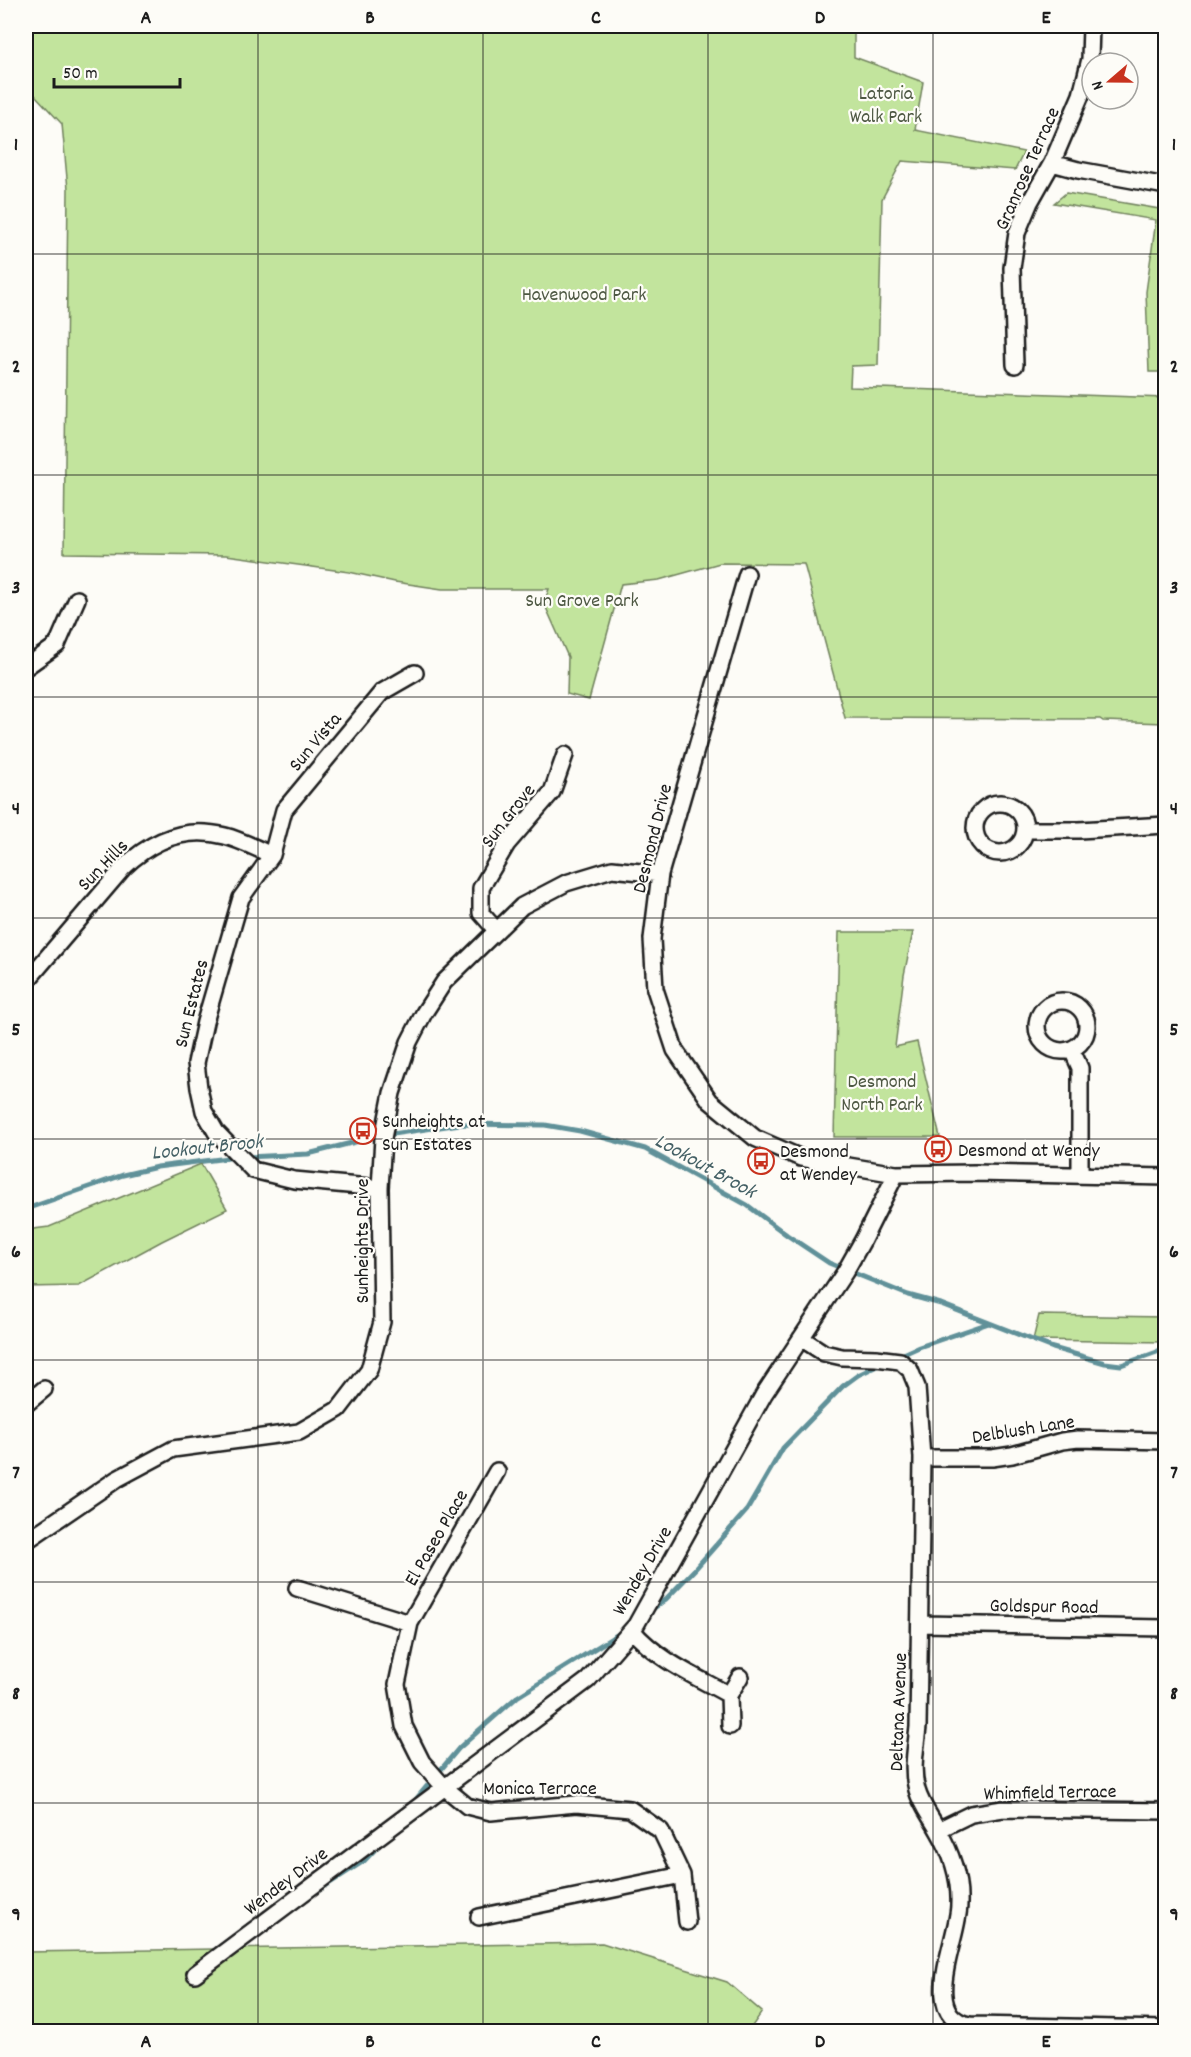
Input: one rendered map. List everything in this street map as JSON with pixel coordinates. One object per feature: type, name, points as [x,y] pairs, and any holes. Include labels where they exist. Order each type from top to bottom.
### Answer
[{"type":"street","name":"Granrose Terrace","points":[[1015,365],[1012,268],[1017,233],[1030,202],[1052,162],[1081,95],[1090,59],[1090,26]]},
{"type":"street","points":[[1052,162],[1078,170],[1166,186]]},
{"type":"street","name":"Desmond Drive","points":[[747,574],[660,874],[652,939],[655,989],[675,1050],[710,1101],[755,1138],[801,1158],[896,1174],[1080,1174],[1166,1177]]},
{"type":"street","points":[[26,667],[57,645],[77,599]]},
{"type":"street","name":"Sun Vista","points":[[272,855],[284,810],[382,692],[415,673]]},
{"type":"street","name":"Sun Grove","points":[[496,930],[481,913],[481,888],[507,844],[552,792],[565,755]]},
{"type":"street","points":[[1026,830],[1079,830],[1166,825]]},
{"type":"street","name":"Sun Hills","points":[[26,982],[124,867],[138,853],[152,844],[169,837],[199,832],[225,836],[272,855]]},
{"type":"street","name":"Sun Estates","points":[[272,855],[241,898],[205,1022],[196,1063],[204,1111],[223,1139],[253,1170],[294,1180],[380,1188]]},
{"type":"street","name":"Sunheights Drive","points":[[26,1541],[117,1479],[173,1449],[299,1432],[339,1409],[369,1370],[382,1322],[380,1188],[384,1138],[392,1093],[409,1042],[444,982],[522,906],[566,883],[612,869],[660,874]]},
{"type":"street","points":[[1072,1050],[1080,1068],[1080,1174]]},
{"type":"street","name":"Wendey Drive","points":[[195,1974],[588,1680],[632,1630],[764,1395],[863,1240],[896,1174]]},
{"type":"street","name":"Deltana Avenue","points":[[801,1338],[824,1353],[842,1357],[900,1361],[910,1370],[917,1387],[922,1458],[921,1624],[914,1775],[924,1806],[954,1865],[958,1893],[957,1920],[943,1997],[949,2014],[955,2020],[970,2025],[1166,2029]]},
{"type":"street","points":[[26,1404],[44,1389]]},
{"type":"street","name":"Delblush Lane","points":[[922,1458],[992,1458],[1078,1439],[1166,1441]]},
{"type":"street","name":"El Paseo Place","points":[[444,1787],[422,1762],[404,1726],[397,1684],[410,1623],[496,1471]]},
{"type":"street","points":[[297,1588],[410,1623]]},
{"type":"street","name":"Goldspur Road","points":[[921,1624],[1166,1628]]},
{"type":"street","points":[[632,1630],[655,1653],[729,1695]]},
{"type":"street","points":[[730,1726],[729,1695],[740,1677]]},
{"type":"street","name":"Monica Terrace","points":[[444,1787],[467,1806],[491,1812],[576,1804],[630,1809],[661,1831],[681,1875],[687,1922]]},
{"type":"street","name":"Whimfield Terrace","points":[[938,1830],[971,1814],[1003,1809],[1166,1811]]},
{"type":"street","points":[[479,1917],[681,1875]]},
{"type":"green space","name":"Havenwood Park","points":[[26,26],[854,26],[854,57],[923,82],[915,130],[1024,152],[1015,170],[902,161],[882,199],[878,365],[851,366],[850,387],[1165,398],[1165,723],[1103,721],[1100,719],[845,718],[804,564],[720,563],[659,580],[621,584],[589,700],[567,694],[568,657],[544,603],[549,589],[442,589],[349,572],[226,555],[64,553],[68,189],[62,124],[34,94],[26,94]]},
{"type":"green space","points":[[1066,193],[1165,210],[1165,372],[1149,372],[1146,292],[1156,220],[1054,203]]},
{"type":"green space","name":"Desmond North Park","points":[[839,932],[913,932],[904,975],[895,1047],[917,1042],[940,1137],[834,1137]]},
{"type":"green space","points":[[201,1164],[227,1209],[79,1286],[26,1287],[26,1230],[49,1227]]},
{"type":"green space","points":[[1039,1315],[1165,1317],[1165,1342],[1033,1340]]},
{"type":"green space","points":[[602,1943],[727,1982],[762,2012],[748,2032],[26,2031],[26,1952]]},
{"type":"waterway","name":"Lookout Brook","points":[[246,1157],[308,1154],[379,1136],[460,1124],[545,1125],[580,1131],[645,1149],[747,1205],[829,1263],[908,1295],[941,1304],[1053,1348],[1105,1363],[1121,1365],[1157,1352],[1166,1345]]},
{"type":"waterway","name":"Lookout Brook","points":[[26,1209],[123,1175],[157,1167],[236,1157]]},
{"type":"waterway","points":[[897,1357],[989,1323]]},
{"type":"waterway","points":[[650,1611],[666,1599],[695,1569],[747,1510],[783,1448],[843,1386],[858,1375],[883,1363]]},
{"type":"waterway","points":[[412,1804],[459,1748],[517,1697],[623,1631]]},
{"type":"waterway","points":[[313,1894],[364,1861],[380,1844]]},
{"type":"place","name":"Sunheights at Sun Estates","points":[[363,1131]]},
{"type":"place","name":"Desmond at Wendy","points":[[938,1149]]},
{"type":"place","name":"Desmond at Wendey","points":[[761,1161]]},
{"type":"park label","name":"Latoria Walk Park","points":[[886,104]]},
{"type":"park label","name":"Sun Grove Park","points":[[582,599]]}]
